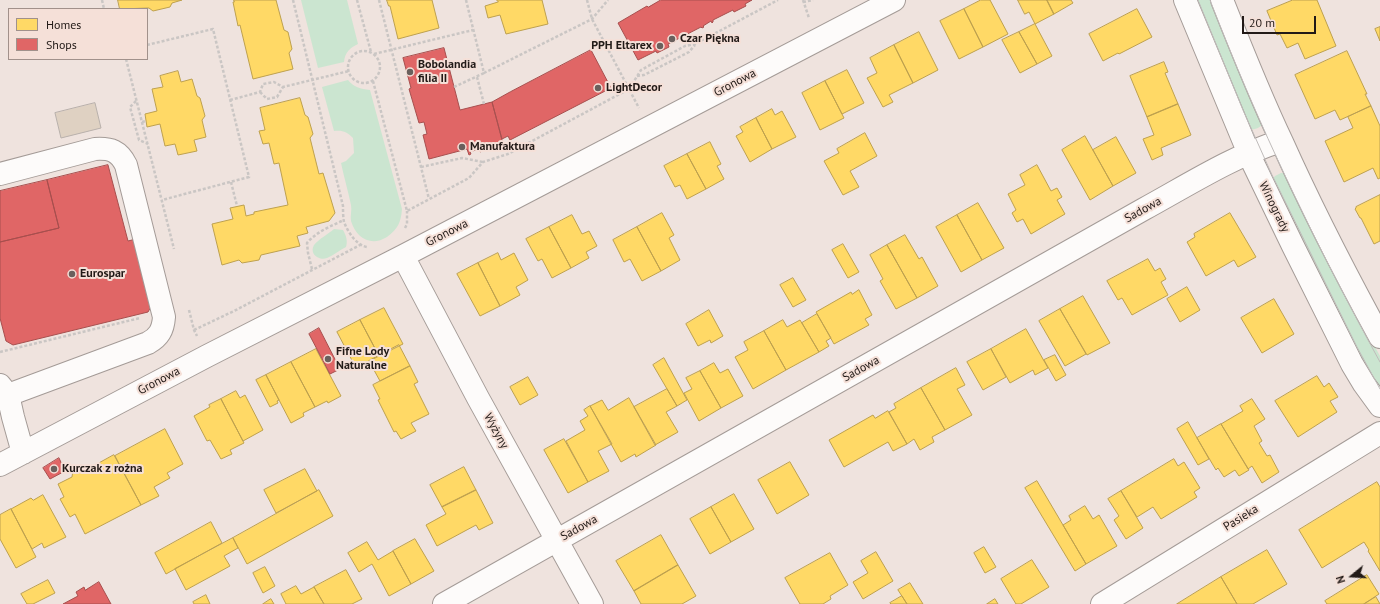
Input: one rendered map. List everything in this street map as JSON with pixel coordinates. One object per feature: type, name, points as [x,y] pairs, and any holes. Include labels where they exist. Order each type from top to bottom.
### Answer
[{"type":"street","name":"Gronowa","points":[[0,465],[207,356],[650,127],[873,5],[894,0]]},
{"type":"street","name":"Winogrady","points":[[1185,0],[1249,154],[1293,246],[1352,364],[1380,406]]},
{"type":"street","points":[[1222,0],[1281,141],[1324,231],[1380,337]]},
{"type":"street","name":"Sadowa","points":[[444,604],[1144,209],[1234,160],[1281,141]]},
{"type":"street","points":[[0,174],[95,149],[105,148],[115,151],[122,157],[126,165],[164,317],[162,331],[155,339],[148,343],[4,390],[23,453]]},
{"type":"street","name":"Wyżyny","points":[[403,256],[478,398],[592,604]]},
{"type":"street","name":"Pasieka","points":[[1102,604],[1380,433]]},
{"type":"path","points":[[293,0],[343,206],[344,220],[354,239],[360,245],[372,247]]},
{"type":"path","points":[[357,0],[372,54]]},
{"type":"path","points":[[379,0],[430,199]]},
{"type":"path","points":[[466,0],[484,73]]},
{"type":"path","points":[[587,0],[592,19],[650,127]]},
{"type":"path","points":[[454,87],[592,19],[608,0]]},
{"type":"path","points":[[421,167],[462,158],[483,162],[508,154],[629,89],[641,70],[685,46],[695,44],[778,0]]},
{"type":"path","points":[[803,2],[813,0]]},
{"type":"path","points":[[148,45],[213,29],[249,177],[162,200]]},
{"type":"path","points":[[372,54],[473,30]]},
{"type":"path","points":[[637,76],[644,75],[689,52],[695,44]]},
{"type":"path","points":[[362,51],[372,54],[379,61],[380,70],[373,81],[365,83],[356,81],[350,75],[349,70],[349,62],[354,55],[362,51]]},
{"type":"path","points":[[126,60],[175,254]]},
{"type":"path","points":[[260,92],[263,84],[274,82],[283,87],[349,70]]},
{"type":"path","points":[[477,77],[484,104]]},
{"type":"path","points":[[373,81],[407,211],[407,224],[404,230]]},
{"type":"path","points":[[260,92],[268,99],[277,97],[283,87]]},
{"type":"path","points":[[230,100],[260,92]]},
{"type":"path","points":[[136,100],[130,107],[139,140],[148,144]]},
{"type":"path","points":[[142,122],[146,121]]},
{"type":"path","points":[[407,211],[469,178],[483,162]]},
{"type":"path","points":[[231,182],[237,206]]},
{"type":"path","points":[[312,269],[307,244],[312,238],[344,220]]},
{"type":"path","points":[[194,330],[234,311],[360,245]]},
{"type":"path","points":[[0,352],[90,328],[151,315],[162,307],[186,300],[194,330],[207,356]]},
{"type":"green space","points":[[301,0],[347,0],[358,44],[348,51],[344,62],[318,68]]},
{"type":"green space","points":[[1195,0],[1213,0],[1264,122],[1258,128],[1249,129]]},
{"type":"green space","points":[[348,80],[358,87],[370,90],[402,209],[400,221],[394,231],[381,240],[370,241],[365,239],[356,232],[353,227],[351,221],[351,205],[341,163],[346,161],[354,153],[353,138],[345,132],[334,131],[322,87]]},
{"type":"green space","points":[[1281,173],[1287,173],[1380,356],[1380,386],[1367,372],[1272,180],[1275,176]]},
{"type":"green space","points":[[334,229],[343,230],[347,243],[346,247],[327,258],[318,258],[313,251],[314,245]]},
{"type":"building: Homes","points":[[118,0],[182,0],[172,3],[170,7],[153,11],[149,8],[120,8]]},
{"type":"building: Homes","points":[[234,0],[276,0],[284,30],[288,32],[292,49],[289,53],[293,69],[253,79],[240,25],[238,26],[233,2]]},
{"type":"building: Homes","points":[[387,0],[432,0],[439,28],[398,39],[390,6]]},
{"type":"building: Homes","points":[[497,0],[542,0],[548,24],[506,34],[500,15],[488,18],[485,6],[498,2]]},
{"type":"building: Homes","points":[[981,0],[990,0],[1008,34],[983,47],[964,9]]},
{"type":"building: Homes","points":[[1018,0],[1047,0],[1054,14],[1035,24],[1029,12],[1025,14]]},
{"type":"building: Homes","points":[[1047,0],[1071,0],[1073,3],[1054,14]]},
{"type":"building: Homes","points":[[1293,0],[1317,0],[1336,46],[1305,59],[1298,43],[1287,48],[1280,34],[1277,35],[1267,11]]},
{"type":"building: Homes","points":[[964,9],[983,47],[959,59],[940,21]]},
{"type":"building: Homes","points":[[1137,9],[1152,37],[1103,61],[1089,34]]},
{"type":"building: Homes","points":[[1035,24],[1052,56],[1037,64],[1019,32]]},
{"type":"building: Homes","points":[[1380,27],[1380,41],[1375,29]]},
{"type":"building: Homes","points":[[919,32],[938,70],[913,83],[894,45]]},
{"type":"building: Homes","points":[[1019,32],[1037,64],[1020,73],[1002,40]]},
{"type":"building: Homes","points":[[894,45],[913,83],[889,95],[893,102],[883,107],[867,78],[877,73],[870,58]]},
{"type":"building: Homes","points":[[1347,51],[1371,106],[1340,120],[1335,110],[1315,119],[1295,75]]},
{"type":"building: Homes","points":[[1164,62],[1168,72],[1165,73],[1178,104],[1147,117],[1130,76]]},
{"type":"building: Homes","points":[[847,70],[864,103],[842,114],[825,81]]},
{"type":"building: Homes","points":[[178,71],[181,82],[192,79],[197,96],[200,98],[205,116],[202,120],[206,137],[194,140],[197,151],[178,155],[175,144],[165,146],[160,124],[147,127],[145,114],[157,111],[152,89],[163,87],[160,76]]},
{"type":"building: Homes","points":[[825,81],[844,118],[820,130],[802,93]]},
{"type":"building: Homes","points":[[300,98],[313,134],[310,138],[319,174],[323,173],[335,213],[329,221],[306,227],[308,233],[297,236],[300,246],[261,255],[259,260],[242,263],[239,260],[222,265],[212,224],[233,219],[230,208],[244,205],[246,216],[254,214],[254,212],[288,205],[279,163],[274,164],[269,143],[263,144],[259,131],[265,130],[260,108]]},
{"type":"building: Homes","points":[[1178,104],[1191,135],[1161,148],[1163,155],[1152,160],[1143,139],[1154,135],[1147,117]]},
{"type":"building: Homes","points":[[1371,106],[1380,126],[1380,178],[1378,179],[1373,168],[1344,182],[1325,141],[1353,128],[1348,117]]},
{"type":"building: Homes","points":[[772,109],[775,115],[782,111],[796,137],[772,149],[756,118]]},
{"type":"building: Homes","points":[[756,118],[772,149],[750,162],[736,136],[743,132],[740,127]]},
{"type":"building: Homes","points":[[865,133],[877,156],[850,171],[859,187],[843,195],[824,161],[839,153],[837,149]]},
{"type":"building: Homes","points":[[1085,136],[1113,186],[1090,200],[1062,150]]},
{"type":"building: Homes","points":[[1116,137],[1136,173],[1113,186],[1093,150]]},
{"type":"building: Homes","points":[[710,142],[721,164],[717,166],[724,179],[706,189],[687,154]]},
{"type":"building: Homes","points":[[687,154],[706,189],[687,199],[680,185],[675,187],[664,166]]},
{"type":"building: Homes","points":[[1037,165],[1051,191],[1057,188],[1062,197],[1057,200],[1065,214],[1031,234],[1023,219],[1017,222],[1012,213],[1016,210],[1008,194],[1025,185],[1020,175]]},
{"type":"building: Homes","points":[[1380,195],[1380,241],[1374,244],[1355,209],[1356,207]]},
{"type":"building: Homes","points":[[978,203],[1004,248],[982,260],[957,215]]},
{"type":"building: Homes","points":[[662,213],[674,235],[669,238],[680,260],[661,271],[637,227]]},
{"type":"building: Homes","points":[[1230,213],[1256,257],[1238,267],[1234,260],[1206,276],[1187,242],[1195,237],[1194,234]]},
{"type":"building: Homes","points":[[572,215],[582,234],[589,231],[597,246],[586,252],[589,258],[571,268],[549,227]]},
{"type":"building: Homes","points":[[957,215],[982,260],[961,272],[936,227]]},
{"type":"building: Homes","points":[[549,227],[571,268],[552,278],[542,259],[538,261],[526,239]]},
{"type":"building: Homes","points":[[637,227],[661,271],[642,281],[630,259],[624,262],[613,240]]},
{"type":"building: Homes","points":[[905,235],[919,259],[922,257],[938,286],[917,298],[887,245]]},
{"type":"building: Homes","points":[[843,244],[859,272],[848,278],[832,250]]},
{"type":"building: Homes","points":[[887,245],[917,298],[896,309],[880,281],[883,279],[870,255]]},
{"type":"building: Homes","points":[[498,253],[501,260],[514,253],[528,280],[516,287],[520,295],[500,306],[478,263]]},
{"type":"building: Homes","points":[[1148,259],[1155,271],[1160,268],[1166,279],[1161,282],[1168,295],[1132,315],[1122,298],[1118,300],[1107,281]]},
{"type":"building: Homes","points":[[478,263],[500,306],[480,316],[457,274]]},
{"type":"building: Homes","points":[[793,278],[806,300],[793,307],[780,285]]},
{"type":"building: Homes","points":[[1187,287],[1200,310],[1180,322],[1167,299]]},
{"type":"building: Homes","points":[[859,290],[872,315],[865,319],[869,325],[834,344],[816,312],[851,292],[852,294]]},
{"type":"building: Homes","points":[[1083,296],[1110,343],[1087,355],[1060,309]]},
{"type":"building: Homes","points":[[1274,299],[1294,334],[1262,353],[1241,318]]},
{"type":"building: Homes","points":[[384,308],[403,344],[379,356],[360,320]]},
{"type":"building: Homes","points":[[1060,309],[1086,354],[1065,366],[1039,321]]},
{"type":"building: Homes","points":[[709,310],[723,336],[711,343],[710,340],[698,346],[686,324]]},
{"type":"building: Homes","points":[[817,314],[831,338],[826,341],[829,346],[819,352],[802,323]]},
{"type":"building: Homes","points":[[360,320],[379,356],[356,368],[337,332]]},
{"type":"building: Homes","points":[[783,320],[787,327],[800,320],[819,352],[786,370],[764,331]]},
{"type":"building: Homes","points":[[1026,329],[1048,368],[1035,375],[1033,370],[1010,383],[991,349]]},
{"type":"building: Homes","points":[[764,331],[786,370],[753,389],[735,357],[748,350],[744,342]]},
{"type":"building: Homes","points":[[399,345],[410,366],[380,381],[369,361]]},
{"type":"building: Homes","points":[[316,349],[341,396],[328,403],[327,401],[315,407],[291,362]]},
{"type":"building: Homes","points":[[991,349],[1006,377],[983,390],[967,362]]},
{"type":"building: Homes","points":[[1055,355],[1066,375],[1056,381],[1044,360]]},
{"type":"building: Homes","points":[[664,358],[687,400],[677,406],[653,365]]},
{"type":"building: Homes","points":[[291,362],[315,407],[303,413],[304,416],[291,423],[266,375]]},
{"type":"building: Homes","points":[[714,363],[720,373],[728,369],[743,396],[721,408],[700,371]]},
{"type":"building: Homes","points":[[410,366],[418,382],[414,384],[429,414],[411,423],[416,431],[401,439],[396,431],[394,432],[378,400],[380,399],[373,385]]},
{"type":"building: Homes","points":[[956,368],[965,385],[957,389],[972,415],[945,430],[921,388]]},
{"type":"building: Homes","points":[[700,371],[721,408],[699,421],[684,393],[692,389],[686,378]]},
{"type":"building: Homes","points":[[266,375],[279,400],[277,401],[278,403],[270,407],[256,380]]},
{"type":"building: Homes","points":[[1317,376],[1324,387],[1329,383],[1338,397],[1330,401],[1337,412],[1298,437],[1275,401]]},
{"type":"building: Homes","points":[[528,377],[538,395],[520,405],[510,387]]},
{"type":"building: Homes","points":[[921,388],[945,430],[932,437],[934,442],[920,450],[914,439],[907,444],[889,412],[896,408],[894,404]]},
{"type":"building: Homes","points":[[667,389],[677,406],[666,412],[678,432],[655,445],[634,407]]},
{"type":"building: Homes","points":[[236,391],[240,398],[245,395],[263,430],[243,441],[221,399]]},
{"type":"building: Homes","points":[[629,398],[656,445],[636,457],[635,454],[621,462],[590,406],[602,400],[608,410]]},
{"type":"building: Homes","points":[[221,399],[244,443],[230,450],[232,454],[221,459],[210,440],[207,441],[194,416],[210,407],[209,405]]},
{"type":"building: Homes","points":[[1252,399],[1265,419],[1254,426],[1262,441],[1259,443],[1267,456],[1270,455],[1279,472],[1262,483],[1252,466],[1248,469],[1221,424],[1243,411],[1240,406]]},
{"type":"building: Homes","points":[[590,406],[612,444],[598,451],[609,471],[588,482],[566,441],[585,430],[580,421],[588,416],[584,410]]},
{"type":"building: Homes","points":[[888,411],[907,444],[893,451],[888,442],[844,467],[829,440],[873,415],[875,418]]},
{"type":"building: Homes","points":[[1188,422],[1209,459],[1198,465],[1177,429]]},
{"type":"building: Homes","points":[[1221,424],[1249,470],[1239,476],[1235,470],[1224,477],[1218,468],[1216,470],[1197,438]]},
{"type":"building: Homes","points":[[165,429],[183,464],[167,473],[170,478],[154,487],[159,496],[141,505],[115,456]]},
{"type":"building: Homes","points":[[564,439],[588,482],[568,493],[544,450]]},
{"type":"building: Homes","points":[[114,455],[141,505],[85,534],[75,514],[70,517],[60,499],[64,497],[58,484],[72,477],[73,470],[76,466],[82,465],[89,468]]},
{"type":"building: Homes","points":[[1174,459],[1178,466],[1184,462],[1200,488],[1194,492],[1197,497],[1161,519],[1153,507],[1137,517],[1121,491]]},
{"type":"building: Homes","points":[[790,462],[809,495],[777,514],[758,480]]},
{"type":"building: Homes","points":[[464,467],[476,490],[442,507],[430,485]]},
{"type":"building: Homes","points":[[305,469],[317,491],[276,513],[264,490]]},
{"type":"building: Homes","points":[[1037,481],[1086,564],[1075,571],[1025,488]]},
{"type":"building: Homes","points":[[1377,482],[1380,487],[1380,571],[1364,542],[1322,568],[1299,530]]},
{"type":"building: Homes","points":[[319,490],[333,516],[247,564],[233,538]]},
{"type":"building: Homes","points":[[476,490],[493,523],[479,530],[476,525],[437,546],[426,525],[446,514],[442,507]]},
{"type":"building: Homes","points":[[1121,491],[1143,528],[1126,539],[1114,520],[1119,516],[1108,499]]},
{"type":"building: Homes","points":[[734,494],[754,529],[731,542],[711,507]]},
{"type":"building: Homes","points":[[43,495],[66,537],[44,548],[42,543],[32,549],[11,509],[31,498],[33,500]]},
{"type":"building: Homes","points":[[1085,506],[1093,519],[1099,515],[1117,546],[1086,564],[1063,525],[1071,520],[1069,516]]},
{"type":"building: Homes","points":[[711,507],[731,542],[710,554],[690,519]]},
{"type":"building: Homes","points":[[11,509],[36,557],[16,568],[0,539],[0,515]]},
{"type":"building: Homes","points":[[211,522],[222,543],[166,574],[155,553]]},
{"type":"building: Homes","points":[[661,535],[678,565],[634,591],[616,561]]},
{"type":"building: Homes","points":[[233,538],[238,548],[224,556],[230,566],[186,590],[175,569]]},
{"type":"building: Homes","points":[[415,539],[434,571],[411,584],[393,551]]},
{"type":"building: Homes","points":[[367,542],[378,560],[393,551],[411,584],[389,596],[372,564],[359,572],[348,553]]},
{"type":"building: Homes","points":[[984,547],[996,567],[985,573],[974,553]]},
{"type":"building: Homes","points":[[1267,550],[1287,584],[1253,604],[1237,604],[1221,577]]},
{"type":"building: Homes","points":[[876,552],[893,581],[863,599],[853,582],[868,573],[861,561]]},
{"type":"building: Homes","points":[[830,553],[848,585],[830,596],[831,599],[823,604],[800,604],[785,578]]},
{"type":"building: Homes","points":[[1032,560],[1049,587],[1021,604],[1016,604],[1001,579]]},
{"type":"building: Homes","points":[[678,565],[696,596],[682,604],[641,604],[634,591]]},
{"type":"building: Homes","points":[[265,567],[275,586],[263,593],[253,573]]},
{"type":"building: Homes","points":[[346,570],[362,599],[352,604],[324,604],[314,587]]},
{"type":"building: Homes","points":[[1367,575],[1379,594],[1364,604],[1327,604],[1325,601]]},
{"type":"building: Homes","points":[[1221,577],[1237,604],[1177,604]]},
{"type":"building: Homes","points":[[48,580],[55,593],[33,604],[27,604],[21,594]]},
{"type":"building: Homes","points":[[910,583],[923,604],[907,604],[898,590]]},
{"type":"building: Homes","points":[[296,586],[301,594],[314,587],[324,604],[286,604],[281,594]]},
{"type":"building: Homes","points":[[206,595],[210,604],[194,604],[193,602]]},
{"type":"building: Homes","points":[[902,596],[907,604],[890,603]]},
{"type":"building: Homes","points":[[1376,597],[1380,604],[1364,604]]},
{"type":"building: Homes","points":[[271,599],[274,604],[263,604]]},
{"type":"building: Homes","points":[[995,599],[998,604],[987,604]]},
{"type":"building: Shops","points":[[661,0],[752,0],[745,4],[746,6],[734,12],[733,10],[713,20],[712,23],[711,21],[703,26],[704,27],[701,27],[668,44],[669,47],[657,53],[656,51],[638,60],[618,23],[647,6],[648,7]]},
{"type":"building: Shops","points":[[444,48],[460,110],[492,102],[503,144],[481,149],[482,151],[480,152],[479,149],[470,152],[471,154],[469,155],[467,149],[429,159],[423,135],[427,134],[424,122],[419,123],[409,89],[411,88],[403,58]]},
{"type":"building: Shops","points":[[591,50],[611,88],[510,140],[508,136],[502,139],[492,102]]},
{"type":"building: Shops","name":"Eurospar","points":[[108,165],[128,241],[136,239],[152,305],[148,312],[13,345],[6,341],[0,318],[0,242],[59,228],[47,180]]},
{"type":"building: Shops","points":[[47,180],[59,228],[0,242],[0,191]]},
{"type":"building: Shops","name":"Fifne Lody Naturalne","points":[[319,328],[340,369],[330,374],[309,334]]},
{"type":"building: Shops","name":"Kurczak z rożna","points":[[59,458],[65,471],[50,479],[43,468]]},
{"type":"building: Shops","points":[[99,582],[111,604],[63,604],[78,596],[76,592],[84,587],[85,590]]},
{"type":"building: Other","points":[[95,103],[101,128],[61,138],[55,113]]},
{"type":"tram line","points":[[1198,0],[1243,110],[1272,175],[1357,347],[1380,389]]},
{"type":"tram line","points":[[1210,0],[1228,47],[1289,184],[1333,274],[1380,362]]},
{"type":"place","name":"Czar Piękna","points":[[672,39]]},
{"type":"place","name":"PPH Eltarex","points":[[660,46]]},
{"type":"place","name":"Bobolandia filia II","points":[[410,72]]},
{"type":"place","name":"LightDecor","points":[[598,88]]},
{"type":"place","name":"Manufaktura","points":[[462,147]]},
{"type":"place","name":"Eurospar","points":[[72,274]]},
{"type":"place","name":"Fifne Lody Naturalne","points":[[328,359]]},
{"type":"place","name":"Kurczak z rożna","points":[[54,469]]}]
